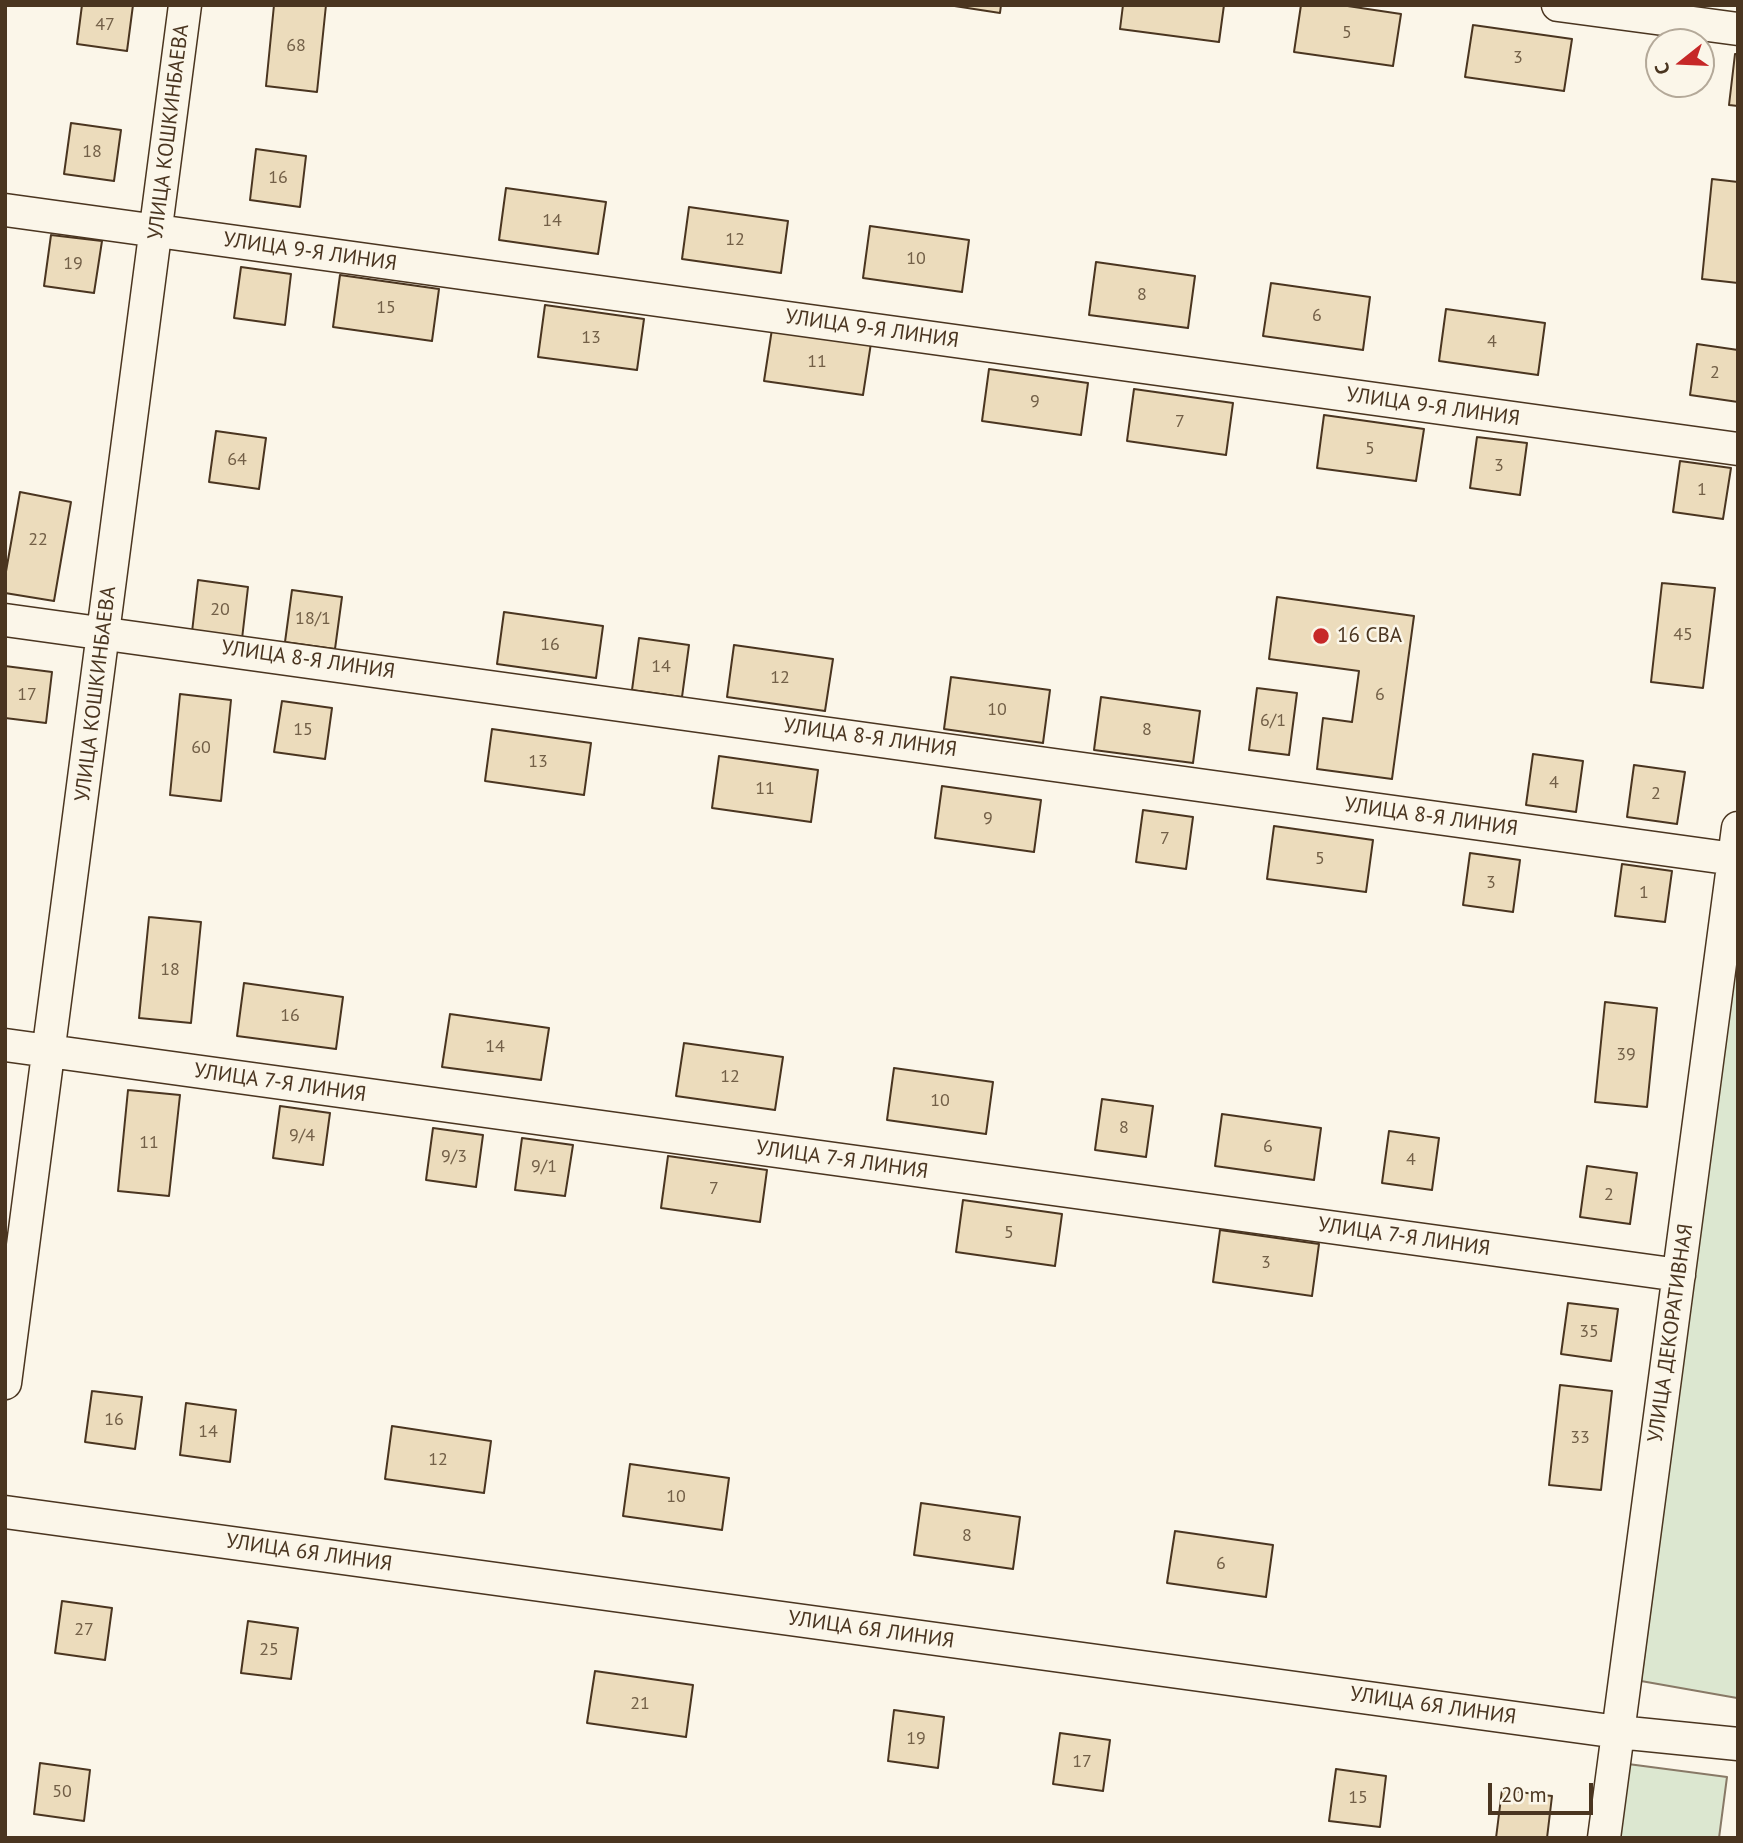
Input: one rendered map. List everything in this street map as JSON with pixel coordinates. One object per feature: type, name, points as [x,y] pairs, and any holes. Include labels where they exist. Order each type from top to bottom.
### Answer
[{"type":"street","name":"УЛИЦА КОШКИНБАЕВА","points":[[5,1382],[185,5]]},
{"type":"street","points":[[1558,5],[1738,29]]},
{"type":"street","name":"УЛИЦА 9-Я ЛИНИЯ","points":[[5,210],[1738,449]]},
{"type":"street","name":"УЛИЦА 8-Я ЛИНИЯ","points":[[5,620],[1734,859]]},
{"type":"street","name":"УЛИЦА ДЕКОРАТИВНАЯ","points":[[1604,1838],[1738,828]]},
{"type":"street","name":"УЛИЦА 7-Я ЛИНИЯ","points":[[5,1045],[1679,1275]]},
{"type":"street","name":"УЛИЦА 6Я ЛИНИЯ","points":[[5,1512],[1618,1732],[1738,1744]]},
{"type":"green space","points":[[1738,944],[1738,1691],[1737,1698],[1641,1681]]},
{"type":"green space","points":[[1628,1764],[1727,1777],[1719,1838],[1618,1838]]},
{"type":"building","points":[[82,5],[133,5],[127,51],[77,44]]},
{"type":"building","points":[[274,5],[326,5],[317,92],[266,86]]},
{"type":"building","points":[[948,5],[1001,5],[1000,13]]},
{"type":"building","points":[[1123,5],[1224,5],[1219,42],[1120,29]]},
{"type":"building","points":[[1301,5],[1341,5],[1401,14],[1393,66],[1294,52]]},
{"type":"building","points":[[1473,25],[1572,39],[1564,91],[1465,77]]},
{"type":"building","points":[[1735,54],[1738,54],[1738,106],[1729,105]]},
{"type":"building","points":[[71,123],[121,130],[114,181],[64,174]]},
{"type":"building","points":[[256,149],[306,156],[300,207],[250,200]]},
{"type":"building","points":[[1712,179],[1738,182],[1738,283],[1702,279]]},
{"type":"building","points":[[506,188],[606,202],[598,254],[499,240]]},
{"type":"building","points":[[689,207],[788,221],[781,273],[682,259]]},
{"type":"building","points":[[870,226],[969,240],[962,292],[863,278]]},
{"type":"building","points":[[51,235],[102,241],[94,293],[44,286]]},
{"type":"building","points":[[1096,262],[1195,276],[1188,328],[1089,315]]},
{"type":"building","points":[[241,267],[291,274],[285,325],[234,318]]},
{"type":"building","points":[[340,275],[439,289],[432,341],[333,327]]},
{"type":"building","points":[[1271,283],[1370,297],[1363,350],[1263,336]]},
{"type":"building","points":[[545,305],[644,319],[637,370],[538,357]]},
{"type":"building","points":[[1446,309],[1545,323],[1538,375],[1439,361]]},
{"type":"building","points":[[772,329],[871,343],[863,395],[764,381]]},
{"type":"building","points":[[1697,344],[1738,350],[1738,402],[1690,395]]},
{"type":"building","points":[[989,369],[1088,383],[1081,435],[982,421]]},
{"type":"building","points":[[1134,389],[1233,403],[1226,455],[1127,441]]},
{"type":"building","points":[[1324,415],[1424,429],[1416,481],[1317,468]]},
{"type":"building","points":[[216,431],[266,438],[259,489],[209,482]]},
{"type":"building","points":[[1477,437],[1527,443],[1520,495],[1470,488]]},
{"type":"building","points":[[1680,461],[1731,468],[1723,519],[1673,512]]},
{"type":"building","points":[[20,492],[71,502],[54,601],[5,593],[5,577]]},
{"type":"building","points":[[198,580],[248,587],[242,639],[192,632]]},
{"type":"building","points":[[1662,583],[1715,588],[1703,688],[1651,682]]},
{"type":"building","points":[[292,590],[342,597],[335,649],[285,642]]},
{"type":"building","points":[[1277,597],[1414,616],[1392,779],[1317,769],[1323,718],[1352,722],[1359,671],[1269,659]]},
{"type":"building","points":[[504,612],[603,626],[596,678],[497,664]]},
{"type":"building","points":[[639,638],[689,645],[682,697],[632,690]]},
{"type":"building","points":[[734,645],[833,659],[825,711],[727,697]]},
{"type":"building","points":[[5,666],[52,672],[46,723],[5,718]]},
{"type":"building","points":[[951,677],[1050,690],[1043,743],[944,729]]},
{"type":"building","points":[[1257,688],[1297,693],[1289,755],[1249,750]]},
{"type":"building","points":[[180,694],[231,700],[221,801],[170,795]]},
{"type":"building","points":[[1101,697],[1200,711],[1193,763],[1094,750]]},
{"type":"building","points":[[282,701],[332,708],[325,759],[274,752]]},
{"type":"building","points":[[492,729],[591,743],[584,795],[485,781]]},
{"type":"building","points":[[1533,754],[1583,761],[1576,812],[1526,805]]},
{"type":"building","points":[[719,756],[818,770],[811,822],[712,808]]},
{"type":"building","points":[[1634,765],[1685,772],[1677,824],[1627,817]]},
{"type":"building","points":[[942,786],[1041,800],[1034,852],[935,838]]},
{"type":"building","points":[[1143,810],[1193,817],[1186,869],[1136,862]]},
{"type":"building","points":[[1274,826],[1373,840],[1366,892],[1267,879]]},
{"type":"building","points":[[1470,853],[1520,860],[1513,912],[1463,905]]},
{"type":"building","points":[[1622,864],[1672,871],[1665,922],[1615,916]]},
{"type":"building","points":[[149,917],[201,922],[191,1023],[139,1018]]},
{"type":"building","points":[[244,983],[343,997],[336,1049],[237,1036]]},
{"type":"building","points":[[1605,1002],[1657,1008],[1647,1107],[1595,1102]]},
{"type":"building","points":[[450,1014],[549,1028],[541,1080],[442,1067]]},
{"type":"building","points":[[684,1043],[783,1057],[775,1110],[676,1096]]},
{"type":"building","points":[[894,1068],[993,1082],[986,1134],[887,1120]]},
{"type":"building","points":[[128,1090],[180,1095],[169,1196],[118,1191]]},
{"type":"building","points":[[1102,1099],[1153,1106],[1146,1157],[1095,1150]]},
{"type":"building","points":[[280,1106],[330,1113],[323,1165],[273,1158]]},
{"type":"building","points":[[1222,1114],[1321,1128],[1314,1180],[1215,1166]]},
{"type":"building","points":[[433,1128],[483,1135],[476,1187],[426,1180]]},
{"type":"building","points":[[1389,1131],[1439,1138],[1432,1190],[1382,1183]]},
{"type":"building","points":[[522,1138],[573,1145],[565,1196],[515,1190]]},
{"type":"building","points":[[668,1156],[767,1170],[760,1222],[661,1208]]},
{"type":"building","points":[[1587,1166],[1637,1173],[1630,1224],[1580,1217]]},
{"type":"building","points":[[963,1200],[1062,1214],[1055,1266],[956,1252]]},
{"type":"building","points":[[1220,1230],[1319,1244],[1312,1296],[1213,1282]]},
{"type":"building","points":[[1568,1303],[1618,1309],[1611,1361],[1561,1354]]},
{"type":"building","points":[[1560,1385],[1612,1391],[1601,1490],[1549,1485]]},
{"type":"building","points":[[92,1391],[142,1397],[135,1449],[85,1442]]},
{"type":"building","points":[[186,1403],[236,1410],[230,1462],[180,1455]]},
{"type":"building","points":[[392,1426],[491,1441],[484,1493],[385,1479]]},
{"type":"building","points":[[630,1464],[729,1478],[722,1530],[623,1516]]},
{"type":"building","points":[[921,1503],[1020,1517],[1013,1569],[914,1555]]},
{"type":"building","points":[[1175,1531],[1273,1545],[1266,1597],[1167,1583]]},
{"type":"building","points":[[62,1601],[112,1608],[105,1660],[55,1653]]},
{"type":"building","points":[[248,1621],[298,1628],[291,1679],[241,1673]]},
{"type":"building","points":[[595,1671],[693,1685],[686,1737],[587,1723]]},
{"type":"building","points":[[894,1710],[944,1717],[938,1768],[888,1761]]},
{"type":"building","points":[[1060,1733],[1110,1740],[1103,1791],[1053,1784]]},
{"type":"building","points":[[40,1763],[90,1770],[84,1821],[34,1814]]},
{"type":"building","points":[[1336,1769],[1386,1776],[1380,1827],[1329,1821]]},
{"type":"building","points":[[1502,1790],[1552,1796],[1547,1838],[1496,1838]]},
{"type":"place","name":"16 СВА","points":[[1321,636]]}]
